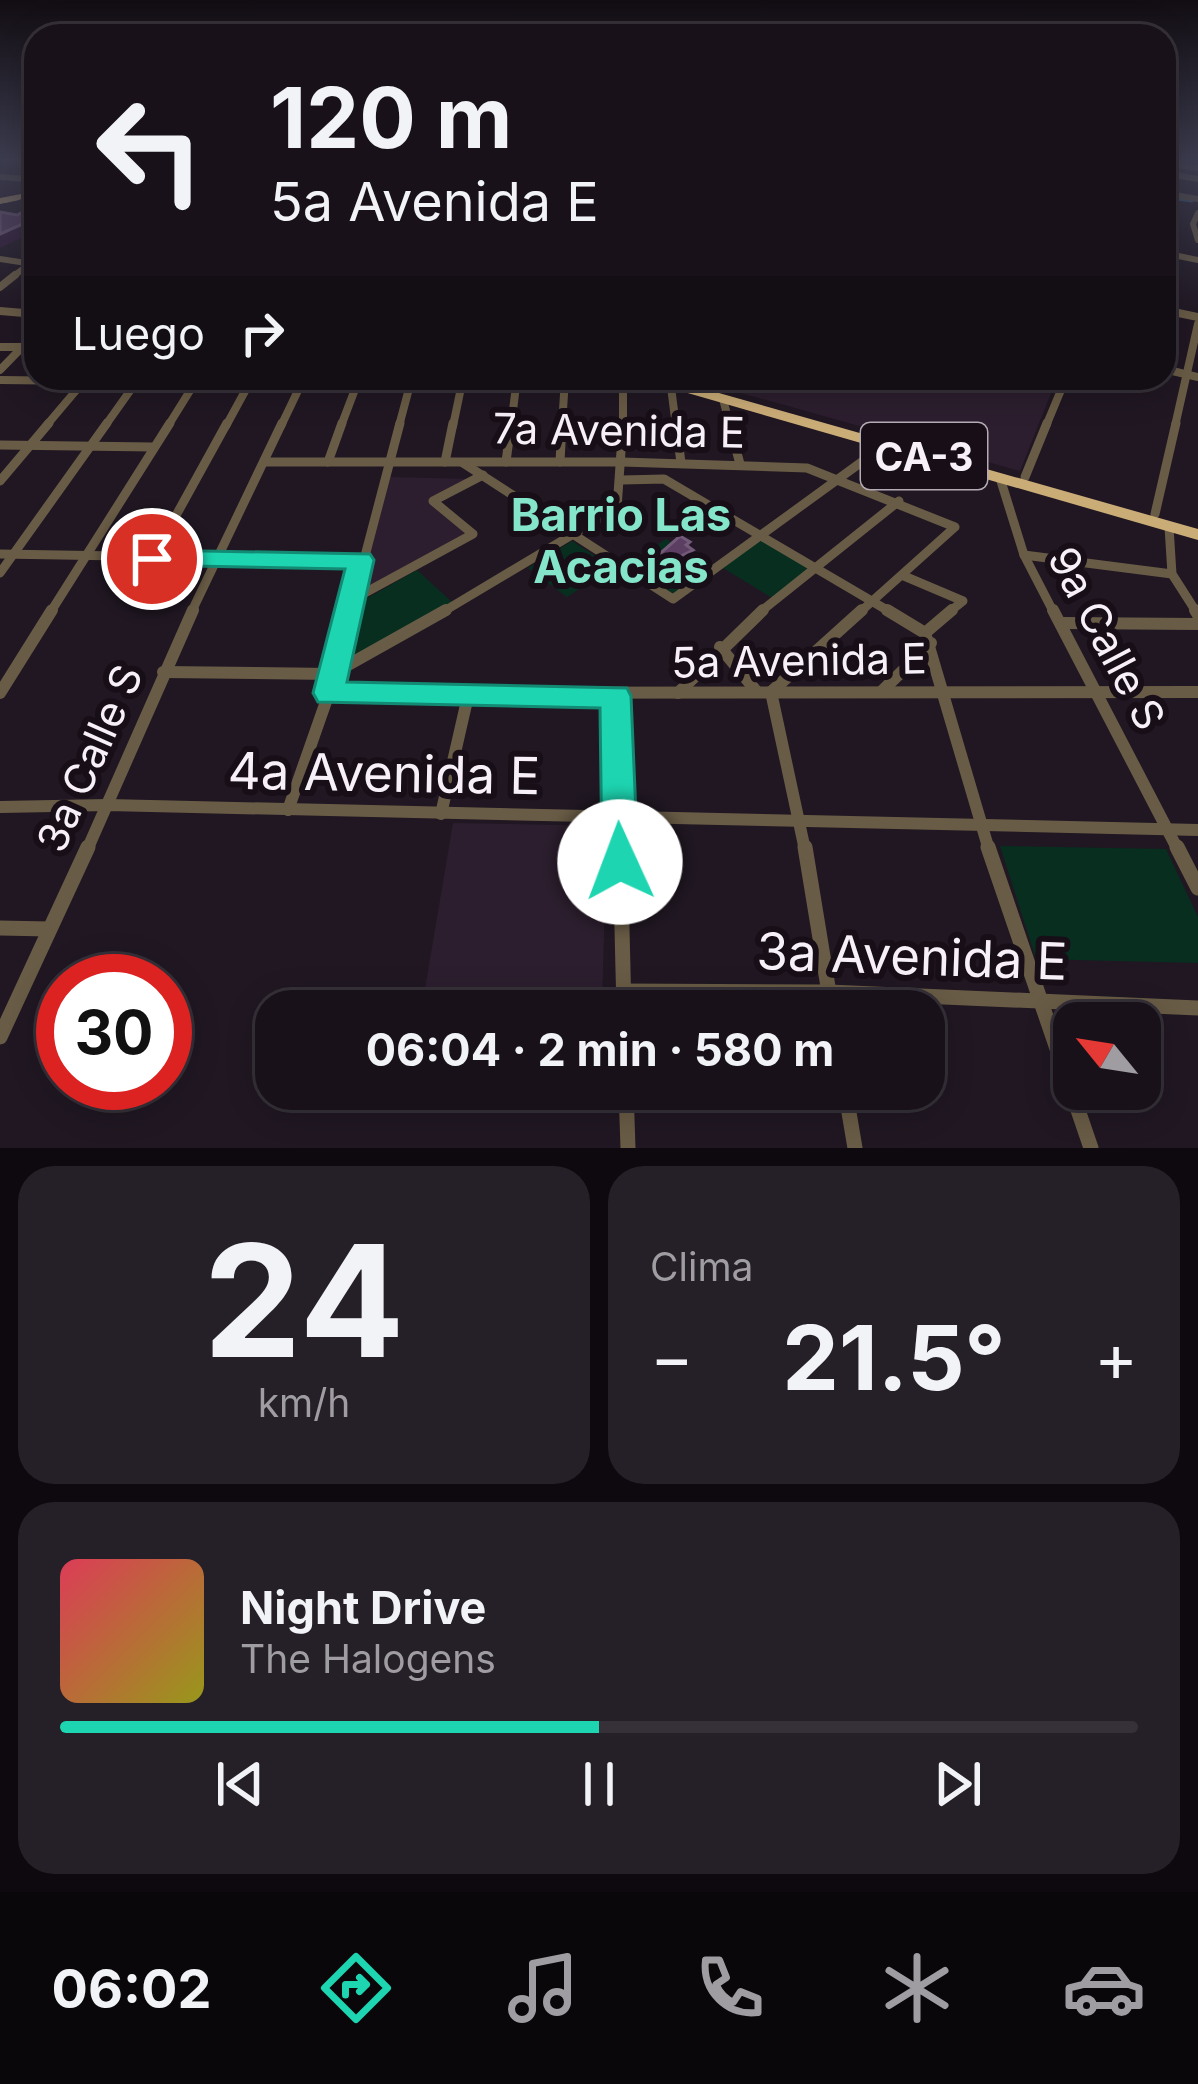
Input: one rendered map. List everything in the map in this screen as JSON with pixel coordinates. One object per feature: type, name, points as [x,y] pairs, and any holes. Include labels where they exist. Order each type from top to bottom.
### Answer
[{"type":"highway","name":"CA-3","points":[[723,390],[1198,530]]},
{"type":"highway","name":"CA-3","points":[[723,390],[885,445],[1169,526],[1198,530]]},
{"type":"street","points":[[1154,514],[1198,320]]},
{"type":"street","points":[[0,347],[22,347]]},
{"type":"street","points":[[0,370],[22,347]]},
{"type":"street","points":[[1176,372],[1198,377]]},
{"type":"street","points":[[0,481],[75,390]]},
{"type":"street","points":[[0,573],[6,554],[130,390]]},
{"type":"street","points":[[0,694],[190,390]]},
{"type":"street","points":[[152,559],[246,390]]},
{"type":"street","name":"3a Calle S","points":[[0,1036],[108,805],[163,672],[299,390]]},
{"type":"street","points":[[328,462],[355,390]]},
{"type":"street","points":[[288,810],[329,693],[408,390]]},
{"type":"street","points":[[445,462],[460,390]]},
{"type":"street","points":[[506,462],[515,390]]},
{"type":"street","points":[[560,462],[563,390]]},
{"type":"street","points":[[163,672],[332,674],[401,640],[573,535],[616,508],[622,480],[622,390]]},
{"type":"street","points":[[678,390],[681,463]]},
{"type":"street","points":[[720,390],[740,464]]},
{"type":"street","points":[[1024,477],[1061,390]]},
{"type":"street","points":[[0,445],[153,447]]},
{"type":"street","points":[[462,462],[673,599],[885,445]]},
{"type":"street","name":"7a Avenida E","points":[[266,462],[622,462],[807,468],[899,501],[955,531],[904,576]]},
{"type":"street","points":[[350,601],[473,534],[433,501],[483,476]]},
{"type":"street","name":"9a Calle S","points":[[1000,478],[1024,555],[1198,888]]},
{"type":"street","points":[[622,480],[664,479],[876,601],[928,638],[981,827],[1091,1148]]},
{"type":"street","points":[[678,693],[720,647],[899,501]]},
{"type":"street","points":[[1169,526],[1172,574],[1198,615]]},
{"type":"street","points":[[6,554],[82,559],[361,560]]},
{"type":"street","points":[[1024,555],[1172,574]]},
{"type":"street","points":[[764,692],[904,576],[963,601],[882,692]]},
{"type":"street","points":[[1061,623],[1198,625]]},
{"type":"street","points":[[720,647],[764,692],[801,823],[829,990]]},
{"type":"street","name":"5a Avenida E","points":[[329,693],[1198,692]]},
{"type":"street","points":[[441,814],[468,696]]},
{"type":"street","points":[[616,696],[623,990]]},
{"type":"street","name":"4a Avenida E","points":[[0,807],[108,805],[1198,830]]},
{"type":"street","points":[[0,928],[49,929]]},
{"type":"street","name":"3a Avenida E","points":[[945,999],[1198,1008]]},
{"type":"street","points":[[627,1110],[628,1148]]},
{"type":"street","points":[[849,1110],[855,1148]]},
{"type":"shaded area","points":[[744,390],[1052,390],[1020,471],[741,393]]},
{"type":"shaded area","points":[[389,477],[472,479],[429,501],[467,532],[361,591]]},
{"type":"shaded area","points":[[453,823],[607,826],[602,990],[425,990]]},
{"type":"green space","points":[[666,539],[679,547],[682,563],[691,562],[690,553],[714,568],[676,595],[623,567]]},
{"type":"green space","points":[[760,540],[810,568],[772,598],[723,568]]},
{"type":"green space","points":[[572,541],[612,567],[567,597],[528,568]]},
{"type":"green space","points":[[417,570],[454,604],[346,664],[355,605]]},
{"type":"green space","points":[[1000,846],[1166,849],[1198,917],[1198,963],[1036,959]]},
{"type":"building","points":[[0,214],[24,214],[24,223],[0,234]]},
{"type":"building","points":[[680,536],[693,550],[667,563],[657,556]]},
{"type":"district","name":"Barrio Las Acacias","points":[[621,540]]},
{"type":"route","points":[[152,559],[361,560],[329,693],[616,696],[620,862]]}]
